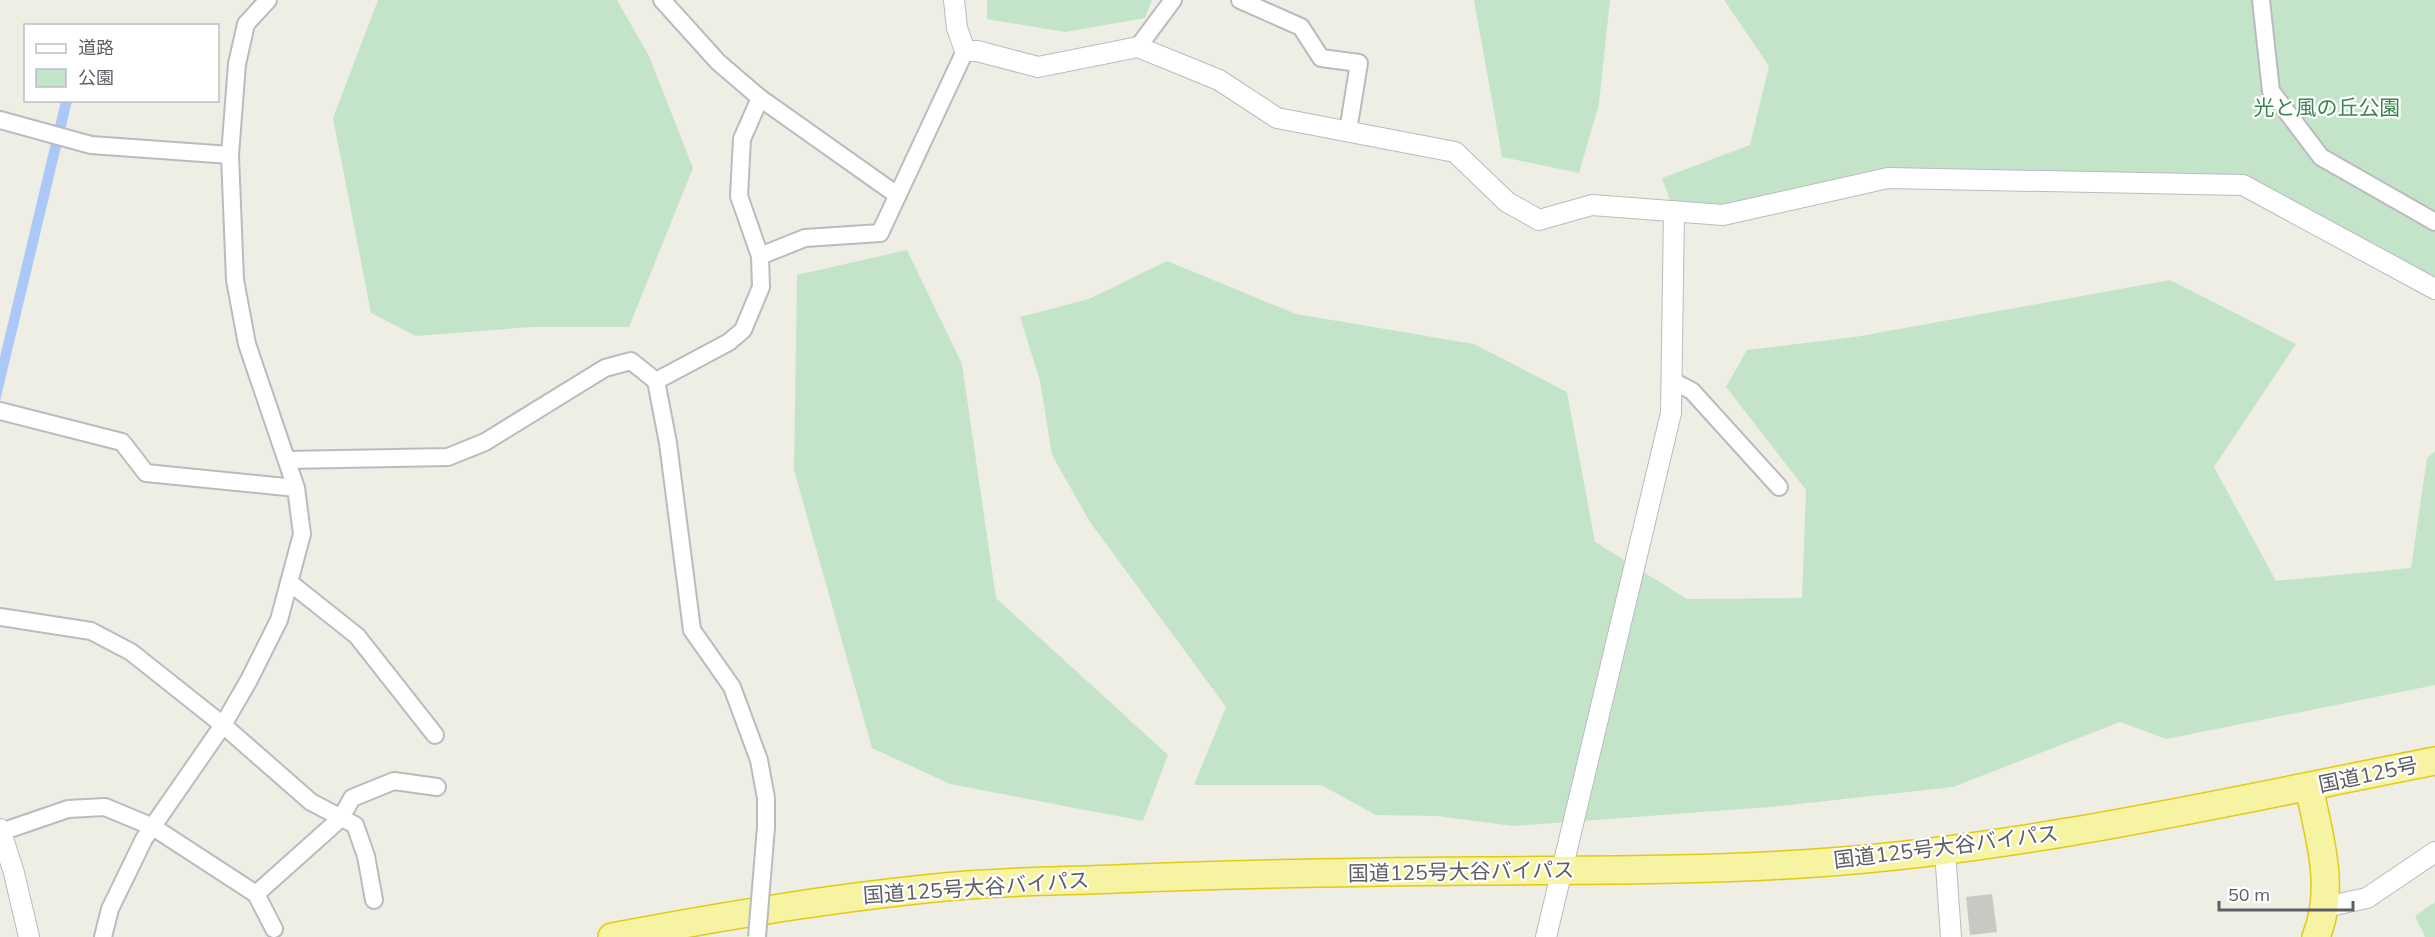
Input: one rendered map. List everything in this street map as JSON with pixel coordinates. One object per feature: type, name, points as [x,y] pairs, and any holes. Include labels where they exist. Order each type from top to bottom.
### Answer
[{"type":"highway","name":"国道125号","points":[[2316,937],[2325,907],[2323,858],[2308,787],[2435,761]]},
{"type":"highway","name":"国道125号大谷バイパス","points":[[612,937],[730,915],[835,900],[972,885],[1213,875],[1722,868],[1821,863],[1945,851],[2066,832],[2308,787]]},
{"type":"street","points":[[103,937],[110,909],[144,839],[223,725],[279,620],[302,534],[296,488],[247,344],[235,280],[230,155],[237,64],[246,24],[268,0]]},
{"type":"street","points":[[662,0],[718,62],[760,98],[897,195]]},
{"type":"street","points":[[760,256],[805,238],[880,233],[965,51],[957,28],[954,0]]},
{"type":"street","points":[[1138,47],[1173,0]]},
{"type":"street","points":[[1240,0],[1301,27],[1321,58],[1359,63],[1348,131]]},
{"type":"street","points":[[2261,0],[2271,91],[2321,157],[2435,222]]},
{"type":"street","points":[[965,51],[977,51],[1038,67],[1138,47],[1220,80],[1277,118],[1455,152],[1507,202],[1539,220],[1592,205],[1724,215],[1888,178],[2243,185],[2435,289]]},
{"type":"street","points":[[656,381],[729,342],[743,330],[761,287],[760,256],[739,196],[742,139],[760,98]]},
{"type":"street","points":[[0,120],[91,145],[230,155]]},
{"type":"street","points":[[1546,937],[1671,413],[1674,211]]},
{"type":"street","points":[[287,460],[448,457],[485,442],[605,368],[631,361],[656,381],[668,443],[692,630],[732,687],[759,760],[766,798],[766,827],[757,937]]},
{"type":"street","points":[[1671,380],[1692,390],[1779,488]]},
{"type":"street","points":[[2,412],[122,442],[146,473],[296,488]]},
{"type":"street","points":[[289,582],[357,636],[435,735]]},
{"type":"street","points":[[0,616],[91,631],[131,652],[223,725],[310,802],[355,825],[366,856],[374,900]]},
{"type":"street","points":[[256,894],[340,818],[352,798],[394,782],[437,787]]},
{"type":"street","points":[[29,937],[14,873],[0,831],[68,809],[105,807],[153,826],[256,894],[274,929]]},
{"type":"street","points":[[1945,851],[1951,937]]},
{"type":"street","points":[[2325,907],[2367,898],[2435,852]]},
{"type":"green space","points":[[378,0],[617,0],[649,56],[693,168],[629,327],[531,327],[416,336],[371,313],[333,118]]},
{"type":"green space","points":[[987,0],[1152,0],[1145,18],[1065,32],[987,19]]},
{"type":"green space","points":[[1474,0],[1610,0],[1599,104],[1579,173],[1502,157]]},
{"type":"green space","name":"光と風の丘公園","points":[[1724,0],[2435,0],[2435,289],[2243,185],[1888,178],[1723,215],[1674,211],[1662,178],[1750,145],[1769,66]]},
{"type":"green space","points":[[907,250],[962,364],[996,598],[1168,755],[1143,821],[950,784],[872,748],[794,470],[797,275]]},
{"type":"green space","points":[[1167,261],[1296,314],[1474,344],[1567,392],[1595,542],[1687,599],[1802,598],[1806,490],[1726,387],[1747,350],[1855,337],[2170,280],[2296,344],[2214,467],[2276,581],[2411,568],[2427,458],[2435,451],[2435,685],[2166,739],[2120,722],[1953,787],[1770,807],[1513,826],[1437,816],[1376,815],[1321,785],[1194,785],[1226,707],[1090,522],[1052,455],[1040,381],[1020,317],[1089,299]]},
{"type":"green space","points":[[2435,902],[2435,937],[2425,937],[2415,916]]},
{"type":"water","points":[[61,102],[72,102],[0,401],[0,357]]},
{"type":"building","points":[[1992,894],[1997,932],[1970,935],[1966,897]]}]
